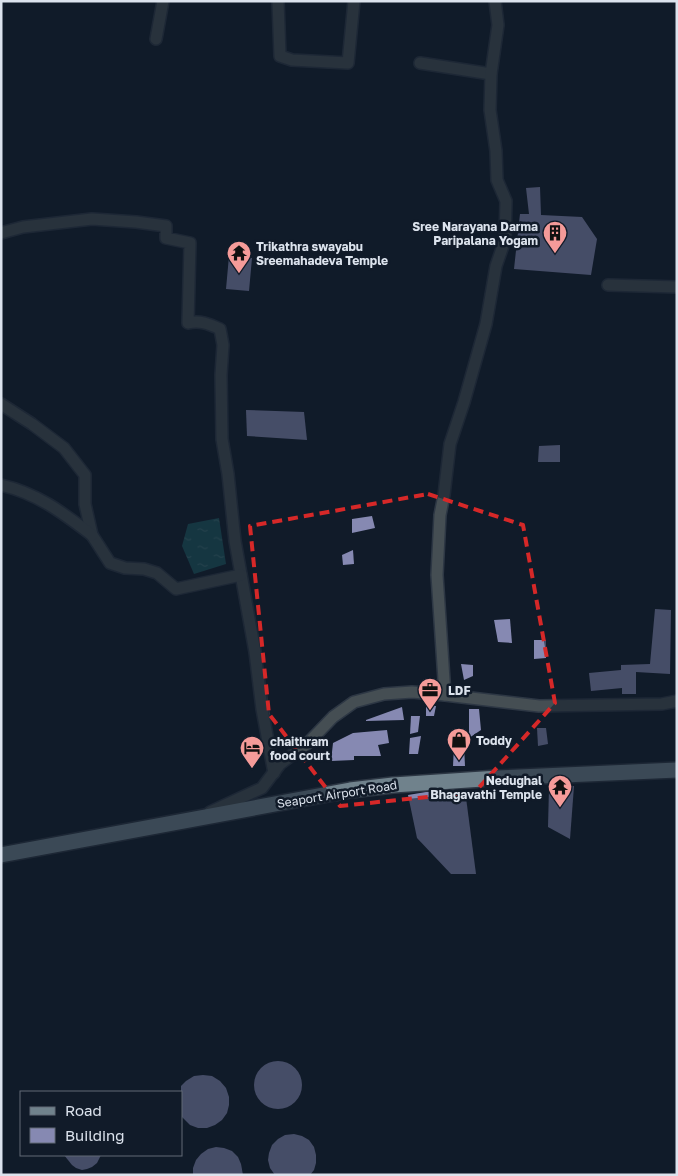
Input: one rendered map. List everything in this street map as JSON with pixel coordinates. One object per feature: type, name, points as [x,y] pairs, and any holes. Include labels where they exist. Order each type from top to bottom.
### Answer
[{"type":"main road","name":"Seaport Airport Road","points":[[1,856],[350,790],[393,785],[498,778],[677,770]]},
{"type":"street","points":[[156,39],[163,1]]},
{"type":"street","points":[[278,1],[280,56],[292,60],[348,63],[354,1]]},
{"type":"street","points":[[445,696],[437,575],[440,515],[450,444],[486,324],[496,266],[505,240],[506,201],[497,180],[496,151],[490,110],[490,74],[498,25],[495,1]]},
{"type":"street","points":[[420,62],[490,74]]},
{"type":"street","points":[[1,233],[23,227],[92,219],[166,226],[166,238],[190,243],[188,323],[194,321],[203,322],[220,329],[223,345],[221,375],[222,439],[228,474],[235,541],[256,652],[262,709],[274,773]]},
{"type":"street","points":[[608,285],[677,287]]},
{"type":"street","points":[[1,404],[64,448],[85,476],[85,504],[92,534],[110,563],[126,568],[144,568],[157,573],[176,589],[241,575]]},
{"type":"street","points":[[1,485],[17,488],[54,506],[92,534]]},
{"type":"street","points":[[64,514],[85,504]]},
{"type":"street","points":[[192,820],[262,788],[280,764],[308,743],[333,717],[354,702],[384,694],[412,692],[539,706],[662,704],[677,701]]},
{"type":"highlighted area","points":[[428,494],[523,525],[555,703],[475,792],[340,806],[269,714],[250,526]]},
{"type":"water","points":[[219,518],[226,564],[194,574],[182,546],[188,524]]},
{"type":"building","name":"Sree Narayana Darma Paripalana Yogam","points":[[540,187],[541,215],[582,217],[597,239],[591,275],[514,269],[520,214],[529,214],[526,188]]},
{"type":"building","name":"Trikathra swayabu Sreemahadeva Temple","points":[[229,256],[252,258],[249,291],[226,289]]},
{"type":"building","points":[[246,410],[304,412],[307,440],[247,436]]},
{"type":"building","points":[[560,445],[560,462],[538,462],[539,446]]},
{"type":"building","points":[[372,516],[375,528],[352,533],[352,519]]},
{"type":"building","points":[[353,550],[354,564],[343,565],[342,555]]},
{"type":"building","points":[[655,609],[671,610],[670,674],[636,672],[636,694],[622,694],[622,688],[591,691],[589,673],[621,670],[621,665],[650,664]]},
{"type":"building","points":[[510,619],[512,643],[498,642],[494,620]]},
{"type":"building","points":[[534,640],[546,640],[546,658],[534,659]]},
{"type":"building","points":[[461,664],[473,665],[473,676],[464,680]]},
{"type":"building","name":"LDF","points":[[426,706],[436,706],[434,716],[426,716]]},
{"type":"building","points":[[402,707],[404,720],[366,721],[366,720]]},
{"type":"building","points":[[469,709],[479,709],[481,730],[469,738]]},
{"type":"building","points":[[411,716],[420,716],[418,732],[410,734]]},
{"type":"building","points":[[537,728],[546,728],[548,744],[538,746]]},
{"type":"building","points":[[387,730],[389,743],[378,745],[381,756],[354,756],[354,760],[331,761],[333,743],[353,733]]},
{"type":"building","points":[[421,736],[418,754],[409,754],[410,738]]},
{"type":"building","name":"Toddy","points":[[464,745],[465,766],[453,766],[454,746]]},
{"type":"building","name":"Nedughal Bhagavathi Temple","points":[[574,786],[570,839],[548,827],[549,788]]},
{"type":"building","points":[[465,790],[476,874],[451,874],[417,838],[408,795]]},
{"type":"building","points":[[273,1061],[283,1061],[295,1068],[302,1080],[302,1090],[295,1102],[283,1109],[273,1109],[265,1105],[258,1098],[254,1090],[254,1080],[258,1072],[265,1065]]},
{"type":"building","points":[[194,1076],[212,1076],[226,1088],[229,1097],[227,1113],[222,1120],[207,1128],[198,1128],[190,1125],[182,1117],[181,1086]]},
{"type":"building","points":[[294,1134],[309,1140],[314,1147],[316,1163],[314,1170],[310,1175],[275,1175],[270,1168],[268,1160],[272,1145],[285,1135]]},
{"type":"building","points":[[216,1147],[232,1151],[238,1157],[243,1175],[193,1175],[196,1160],[208,1149]]},
{"type":"building","points":[[65,1156],[100,1156],[97,1163],[87,1169],[82,1170],[72,1165]]},
{"type":"place","name":"Sree Narayana Darma Paripalana Yogam","points":[[555,254]]},
{"type":"place","name":"Trikathra swayabu Sreemahadeva Temple","points":[[239,274]]},
{"type":"place","name":"LDF","points":[[430,711]]},
{"type":"place","name":"Toddy","points":[[459,761]]},
{"type":"place","name":"chaithram food court","points":[[252,769]]},
{"type":"place","name":"Nedughal Bhagavathi Temple","points":[[560,808]]}]
